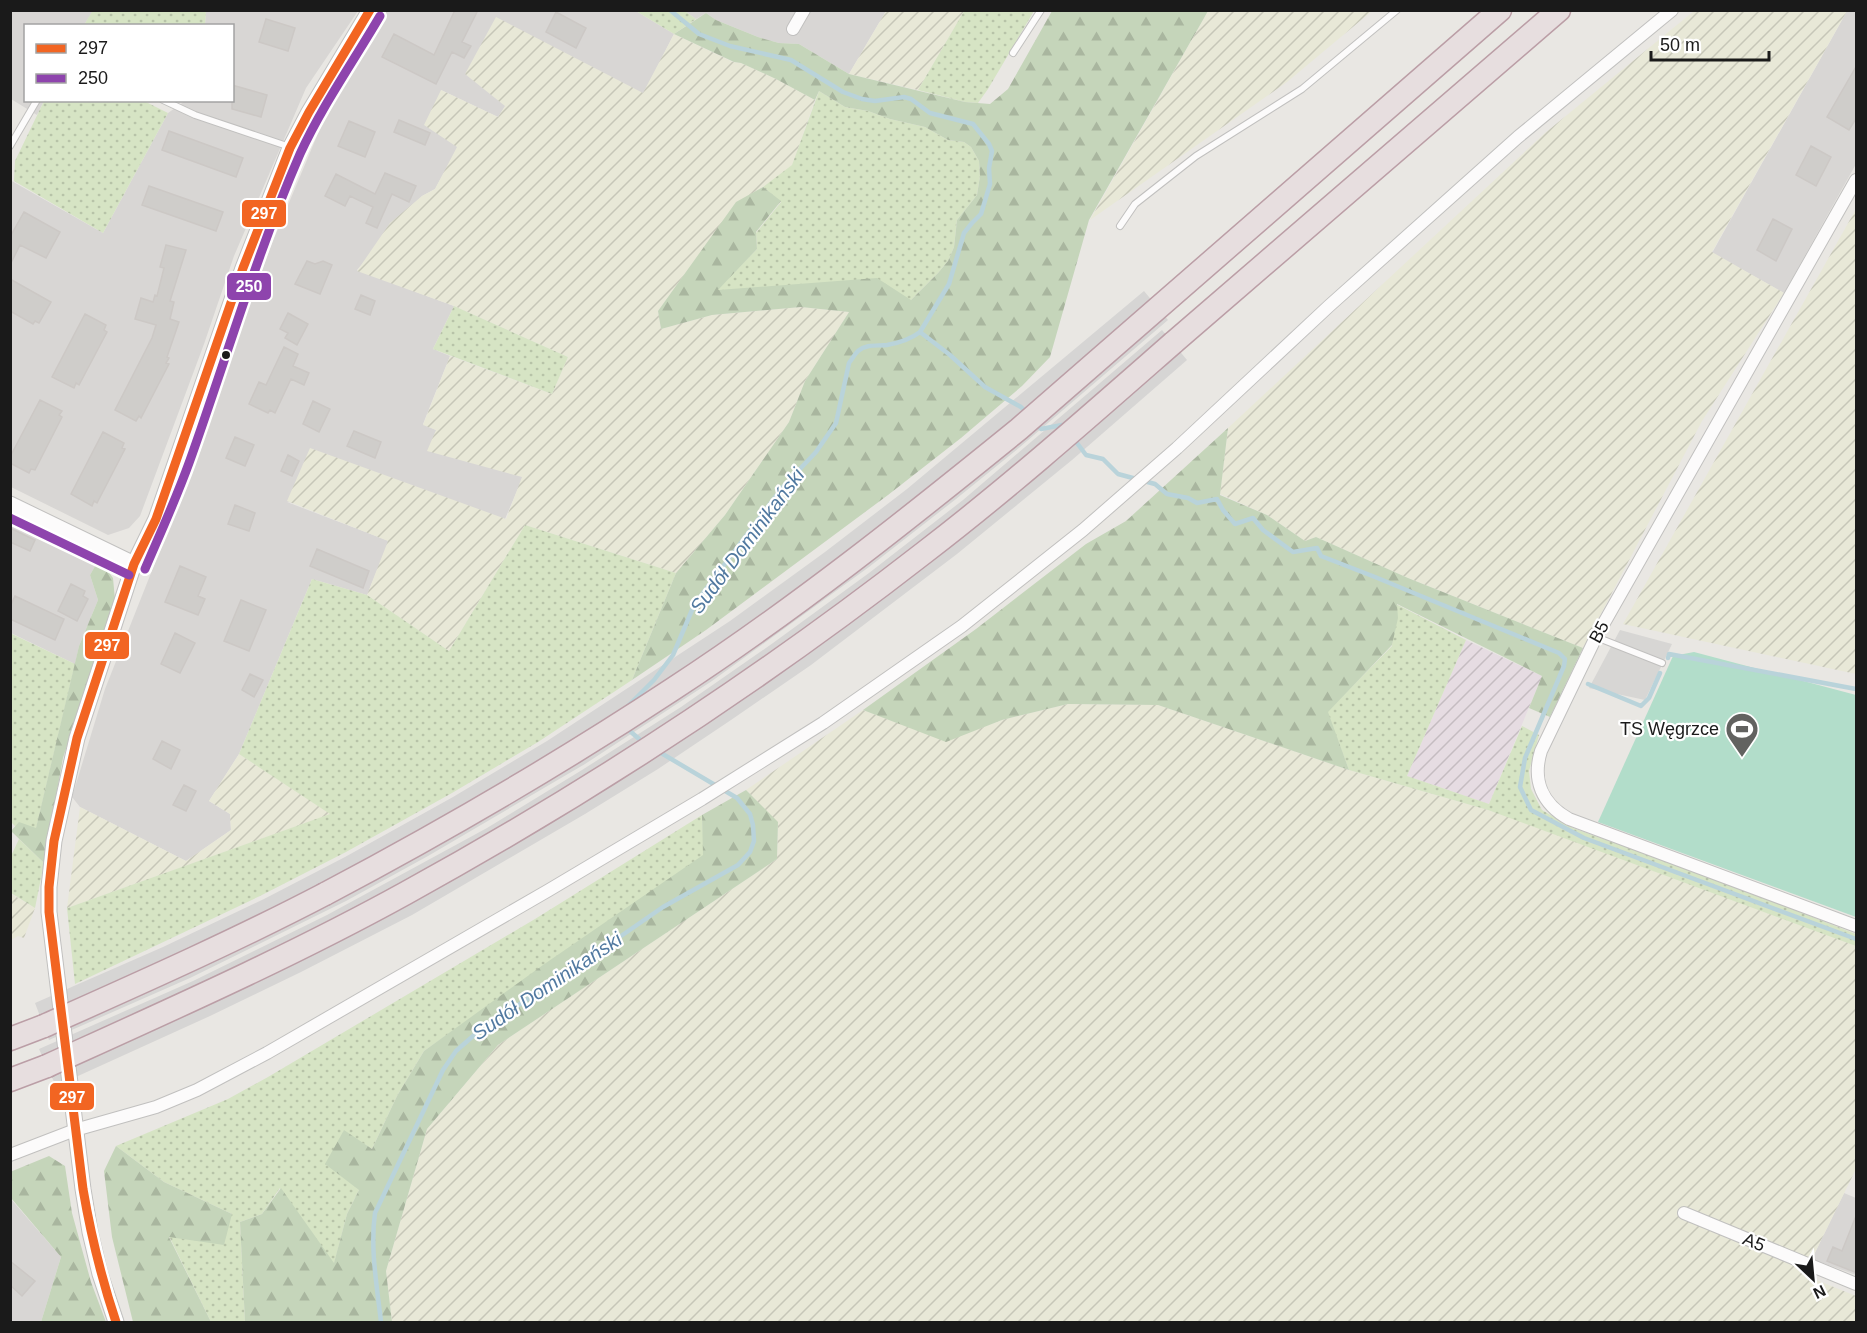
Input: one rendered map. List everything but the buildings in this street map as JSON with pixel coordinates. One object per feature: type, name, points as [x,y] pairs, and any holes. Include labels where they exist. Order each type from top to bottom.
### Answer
[{"type":"highway","points":[[10,1039],[170,970],[357,877],[476,811],[674,688],[854,560],[1019,429],[1500,10]]},
{"type":"highway","points":[[10,1080],[47,1066],[220,988],[404,894],[592,784],[768,668],[927,551],[1047,452],[1559,10]]},
{"type":"street","points":[[116,1323],[100,1274],[90,1232],[75,1130],[49,912],[54,841],[77,738],[134,564],[156,519],[243,268],[290,148],[370,10]]},
{"type":"street","points":[[793,29],[804,10]]},
{"type":"street","points":[[10,1155],[75,1130],[156,1107],[197,1090],[277,1047],[702,799],[823,723],[962,626],[1083,530],[1150,472],[1329,306],[1518,137],[1672,10]]},
{"type":"street","name":"B5","points":[[1857,180],[1596,637],[1551,729],[1539,758],[1537,772],[1539,786],[1550,806],[1562,815],[1583,825],[1857,926]]},
{"type":"street","points":[[10,504],[134,564]]},
{"type":"street","name":"A5","points":[[1684,1213],[1857,1284]]},
{"type":"lane","points":[[1013,53],[1041,10]]},
{"type":"lane","points":[[1120,226],[1135,204],[1196,156],[1302,89],[1397,10]]},
{"type":"lane","points":[[10,146],[36,102]]},
{"type":"lane","points":[[167,102],[195,115],[290,148]]},
{"type":"lane","points":[[1596,637],[1662,663]]},
{"type":"shaded area","points":[[11,11],[93,11],[85,24],[24,24],[24,102],[44,102],[37,115],[11,99]]},
{"type":"shaded area","points":[[206,11],[358,11],[306,88],[234,256],[140,516],[129,528],[108,535],[11,487],[10,180],[103,233],[168,113],[184,102],[234,102],[234,24],[205,24]]},
{"type":"shaded area","points":[[386,11],[636,11],[674,34],[644,93],[506,105],[498,117],[441,90],[458,147],[435,189],[422,196],[357,270],[454,306],[433,349],[450,356],[423,424],[523,477],[505,519],[287,502],[389,541],[367,595],[312,579],[239,754],[209,801],[230,814],[231,830],[186,861],[80,807],[72,797],[105,689],[176,510],[270,248],[327,112]]},
{"type":"shaded area","points":[[685,11],[886,11],[849,74],[799,44],[779,43],[758,37],[716,20],[706,13],[696,19]]},
{"type":"shaded area","points":[[1847,11],[1856,11],[1856,164],[1784,293],[1712,253]]},
{"type":"shaded area","points":[[10,517],[99,559],[90,575],[98,600],[79,646],[75,664],[11,633]]},
{"type":"shaded area","points":[[1620,630],[1672,644],[1645,700],[1589,688]]},
{"type":"shaded area","points":[[1466,640],[1542,676],[1489,804],[1407,776]]},
{"type":"shaded area","points":[[1844,1193],[1856,1198],[1856,1275],[1812,1259]]},
{"type":"shaded area","points":[[10,1198],[61,1257],[41,1322],[11,1322]]},
{"type":"green space","points":[[93,10],[206,10],[205,24],[85,24]]},
{"type":"green space","points":[[636,11],[685,11],[696,19],[674,34]]},
{"type":"green space","points":[[886,11],[964,11],[918,90],[849,74]]},
{"type":"green space","points":[[964,11],[1034,11],[978,103],[918,90]]},
{"type":"green space","points":[[1052,11],[1208,11],[1089,220],[1050,357],[1022,386],[961,438],[888,495],[706,630],[632,680],[676,573],[725,515],[789,422],[805,381],[849,312],[801,307],[712,315],[661,329],[658,311],[736,202],[763,187],[781,201],[756,232],[757,249],[718,290],[877,278],[911,300],[948,261],[954,247],[957,220],[977,195],[980,176],[979,161],[971,147],[964,142],[948,140],[925,127],[845,107],[819,91],[815,100],[776,79],[674,34],[706,13],[716,20],[758,37],[779,43],[799,44],[849,74],[965,102],[990,104],[1008,89]]},
{"type":"green space","points":[[1208,11],[1372,11],[1287,82],[1090,220]]},
{"type":"green space","points":[[1694,11],[1847,11],[1712,252],[1784,293],[1702,421],[1583,648],[1408,578],[1316,537],[1305,541],[1267,515],[1220,494],[1228,428],[1545,133]]},
{"type":"green space","points":[[496,17],[643,93],[674,34],[733,62],[741,63],[776,79],[815,100],[792,166],[736,203],[658,311],[661,329],[712,315],[801,307],[849,312],[805,381],[789,422],[725,515],[676,573],[525,525],[449,651],[367,595],[388,541],[287,501],[310,448],[506,519],[522,477],[427,451],[436,430],[423,425],[450,356],[552,394],[568,357],[454,306],[357,271],[390,223],[422,196],[435,189],[457,147],[424,125],[441,90],[498,117],[505,106],[465,74]]},
{"type":"green space","points":[[819,91],[845,107],[925,127],[948,140],[964,142],[971,147],[979,161],[980,176],[977,195],[957,220],[954,247],[948,261],[911,300],[717,290],[757,249],[756,233],[781,202],[763,187],[792,165]]},
{"type":"green space","points":[[44,102],[146,102],[168,113],[103,233],[14,181],[15,161]]},
{"type":"green space","points":[[1856,209],[1856,674],[1623,624]]},
{"type":"green space","points":[[454,306],[568,357],[552,394],[433,349]]},
{"type":"green space","points":[[1228,428],[1220,495],[1267,515],[1305,541],[1316,537],[1408,578],[1583,648],[1550,717],[1529,708],[1542,676],[1397,604],[1398,618],[1392,645],[1328,712],[1349,770],[1158,705],[1068,704],[1002,720],[946,742],[863,710],[976,629],[1086,544],[1126,521]]},
{"type":"green space","points":[[525,525],[676,573],[632,680],[538,742],[346,852],[260,896],[75,984],[67,908],[330,814],[239,754],[312,579],[367,595],[449,651]]},
{"type":"green space","points":[[99,559],[113,578],[115,600],[63,758],[44,863],[11,831],[19,822],[36,828],[79,646],[98,600],[90,575]]},
{"type":"green space","points":[[1396,604],[1466,640],[1407,776],[1489,804],[1522,726],[1539,735],[1529,771],[1531,789],[1542,810],[1573,828],[1718,880],[1856,934],[1856,946],[1488,810],[1349,770],[1327,712],[1392,646]]},
{"type":"green space","points":[[10,633],[75,664],[36,829],[16,827],[11,822]]},
{"type":"green space","name":"TS Węgrzce","points":[[1694,652],[1856,695],[1856,917],[1598,822],[1673,656]]},
{"type":"green space","points":[[1068,704],[1158,705],[1349,770],[1488,810],[1856,939],[1856,1169],[1804,1275],[1856,1296],[1856,1322],[392,1322],[386,1271],[427,1129],[498,1045],[777,859],[778,823],[746,790],[863,710],[946,741],[1002,720]]},
{"type":"green space","points":[[239,754],[331,814],[67,908],[80,807],[186,861],[231,830],[230,814],[209,801]]},
{"type":"green space","points":[[746,790],[778,822],[777,859],[498,1045],[427,1129],[386,1271],[392,1322],[245,1322],[240,1222],[262,1214],[281,1188],[334,1263],[347,1214],[359,1190],[325,1164],[344,1130],[372,1149],[397,1096],[424,1051],[543,965],[703,855],[702,815]]},
{"type":"green space","points":[[702,815],[704,855],[424,1051],[397,1096],[372,1149],[343,1131],[359,1190],[347,1214],[334,1264],[280,1188],[262,1214],[240,1222],[245,1322],[211,1322],[169,1236],[232,1214],[164,1182],[116,1146],[228,1099],[268,1077],[535,919]]},
{"type":"green space","points":[[19,839],[44,863],[35,908],[11,893],[11,856]]},
{"type":"green space","points":[[10,893],[35,908],[24,938],[18,936],[11,940]]},
{"type":"green space","points":[[116,1146],[164,1182],[232,1214],[224,1245],[169,1237],[211,1322],[133,1322],[112,1237],[104,1171]]},
{"type":"green space","points":[[49,1156],[65,1166],[72,1213],[91,1282],[106,1322],[41,1322],[61,1257],[11,1198],[10,1172]]},
{"type":"pier","points":[[1144,291],[1168,320],[956,499],[869,567],[712,681],[585,764],[346,901],[190,978],[49,1040],[35,1003],[163,947],[345,857],[547,741],[730,621],[907,489]]},
{"type":"pier","points":[[1162,330],[1187,360],[1072,460],[957,554],[811,665],[731,720],[585,814],[412,915],[210,1016],[56,1086],[39,1049],[193,981],[327,915],[487,828],[681,707],[869,573],[963,500]]},
{"type":"waterway","name":"Sudół Dominikański","points":[[623,711],[654,680],[673,655],[700,597],[782,488],[816,452],[836,423],[849,363],[858,351],[864,347],[896,343],[920,332],[949,284],[964,233],[981,214],[990,184],[989,168],[992,151],[973,124],[930,113],[911,99],[904,97],[875,101],[843,92],[791,60],[730,46],[699,34],[670,10]]},
{"type":"waterway","points":[[920,332],[950,355],[985,387],[1021,407],[1028,414]]},
{"type":"waterway","points":[[1035,423],[1041,429],[1062,425],[1063,429]]},
{"type":"waterway","points":[[1071,440],[1077,443],[1086,455],[1103,459],[1118,474],[1155,484],[1167,494],[1188,498],[1197,503],[1217,499],[1235,524],[1253,518],[1263,530],[1293,552],[1317,548],[1321,556],[1559,653],[1565,659],[1564,666],[1525,758],[1520,787],[1531,810],[1584,838],[1856,939]]},
{"type":"waterway","points":[[1668,658],[1669,654],[1856,689]]},
{"type":"waterway","points":[[1588,684],[1641,706],[1649,698],[1660,673]]},
{"type":"waterway","name":"Sudół Dominikański","points":[[625,727],[644,743]]},
{"type":"waterway","name":"Sudół Dominikański","points":[[381,1322],[374,1254],[375,1213],[443,1070],[456,1051],[480,1030],[663,907],[738,865],[750,852],[754,841],[753,825],[750,814],[737,798],[656,750]]},
{"type":"transit line","name":"297","points":[[116,1322],[97,1256],[83,1189],[49,912],[54,841],[77,738],[134,564],[156,519],[243,268],[290,148],[370,10]]},
{"type":"transit line","name":"250","points":[[145,569],[184,476],[255,269],[300,154],[328,101],[380,16]]},
{"type":"transit line","name":"250","points":[[10,518],[129,575]]},
{"type":"place","name":"TS Węgrzce","points":[[1742,758]]}]
